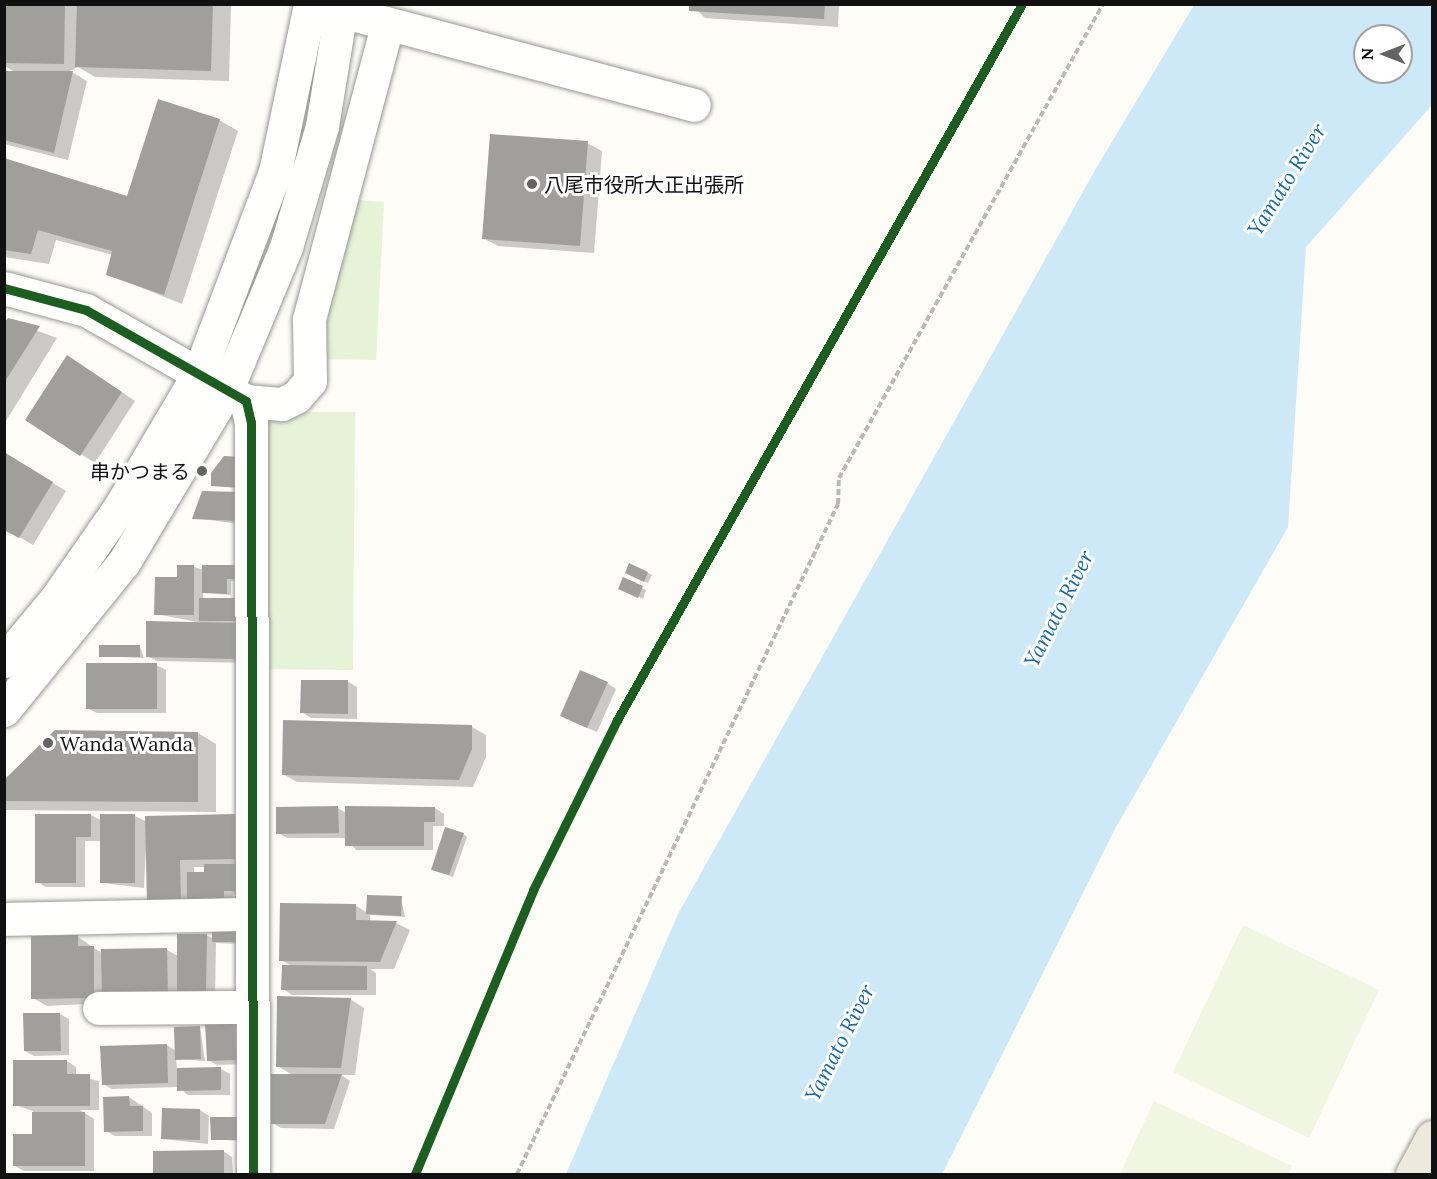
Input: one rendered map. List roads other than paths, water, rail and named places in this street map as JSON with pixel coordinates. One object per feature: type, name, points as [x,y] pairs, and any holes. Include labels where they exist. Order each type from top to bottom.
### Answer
[{"type":"main road","points":[[1412,1174],[1432,1137]]},
{"type":"street","points":[[4,661],[56,599],[121,505],[199,373],[275,172],[310,4]]},
{"type":"street","points":[[4,710],[124,562],[236,395],[286,247],[322,126],[342,8],[387,26],[694,105]]},
{"type":"street","points":[[4,288],[86,310],[236,395],[282,404],[310,381],[309,319],[387,26]]},
{"type":"street","points":[[236,395],[251,422],[253,1174]]},
{"type":"street","points":[[4,919],[252,914]]},
{"type":"street","points":[[99,1008],[252,1007]]},
{"type":"water","name":"Yamato River","points":[[1194,5],[1432,5],[1432,105],[1306,247],[1288,527],[1115,829],[942,1174],[566,1174],[678,914],[1098,165]]},
{"type":"place","name":"八尾市役所大正出張所","points":[[532,184]]},
{"type":"place","name":"串かつまる","points":[[202,471]]},
{"type":"place","name":"Wanda Wanda","points":[[48,743]]}]
